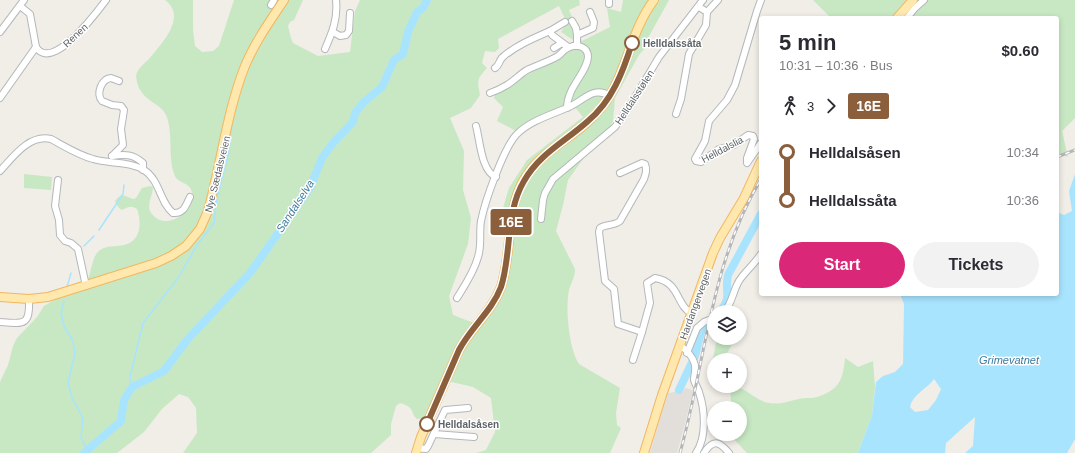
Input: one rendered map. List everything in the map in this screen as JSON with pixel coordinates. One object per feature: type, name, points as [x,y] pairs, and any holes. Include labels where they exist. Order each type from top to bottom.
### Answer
[{"type":"main road","name":"Nye Sædalsveien","points":[[0,297],[30,299],[48,297],[165,260],[186,246],[203,224],[210,206],[232,110],[245,66],[261,35],[284,0]]},
{"type":"main road","points":[[417,451],[459,350],[465,339],[492,304],[498,293],[504,276],[517,195],[524,181],[542,157],[588,121],[610,96],[622,71],[639,26],[654,0]]},
{"type":"main road","points":[[899,16],[913,0]]},
{"type":"main road","name":"Hardangervegen","points":[[644,453],[691,313],[713,253],[720,238],[744,198],[759,165]]},
{"type":"street","name":"Renen","points":[[36,47],[41,52],[52,53],[58,50],[81,31],[106,0]]},
{"type":"street","points":[[325,50],[333,32],[336,14],[336,0]]},
{"type":"street","name":"Helldalsstølen","points":[[541,219],[542,200],[553,179],[615,127],[628,109],[660,57],[703,0]]},
{"type":"street","points":[[676,114],[681,99],[689,54],[707,22],[707,12],[718,0]]},
{"type":"street","name":"Helldalslia","points":[[759,146],[747,163],[747,158],[754,141],[751,134],[734,145],[715,151],[700,162],[696,161],[695,159],[705,141],[709,122],[724,105],[735,85],[761,0]]},
{"type":"street","points":[[909,16],[924,0]]},
{"type":"street","points":[[0,32],[22,3],[30,14],[36,47],[0,98]]},
{"type":"street","points":[[699,6],[707,12]]},
{"type":"street","points":[[577,35],[593,28],[594,22],[590,12]]},
{"type":"street","points":[[333,32],[340,36],[346,35],[349,31],[350,13]]},
{"type":"street","points":[[572,21],[576,28],[577,46]]},
{"type":"street","points":[[495,68],[499,66],[500,59],[503,56],[565,22]]},
{"type":"street","points":[[550,31],[568,47]]},
{"type":"street","points":[[554,48],[562,43]]},
{"type":"street","points":[[490,93],[507,85],[526,71],[559,56],[568,47],[577,46],[586,49],[588,58],[587,63],[570,93],[567,108]]},
{"type":"street","points":[[106,161],[123,145],[121,129],[124,110],[121,106],[112,105],[102,101],[99,94],[103,82],[106,80],[111,78],[119,81]]},
{"type":"street","points":[[458,298],[478,258],[483,211],[511,141],[527,126],[567,108],[596,92],[604,92],[610,96]]},
{"type":"street","points":[[476,126],[485,164],[490,173],[496,176]]},
{"type":"street","points":[[0,171],[30,142],[40,138],[51,139],[86,157],[131,166],[143,170],[149,174],[168,207],[174,212],[180,212],[183,210],[190,197]]},
{"type":"street","points":[[112,156],[124,154],[134,156],[143,163],[143,170]]},
{"type":"street","points":[[620,173],[642,163],[645,164],[646,174],[644,179],[620,221],[616,224],[603,226],[600,228],[599,232],[605,280],[614,289],[618,324],[642,332]]},
{"type":"street","points":[[58,180],[55,206],[59,220],[60,235],[65,241],[71,243],[78,249],[86,286]]},
{"type":"street","points":[[728,305],[740,279],[759,257]]},
{"type":"street","points":[[633,360],[650,303],[648,283],[655,278],[669,284],[679,296],[686,310],[691,313]]},
{"type":"street","points":[[0,322],[17,323],[26,320],[29,314],[30,299]]},
{"type":"street","points":[[696,453],[701,443],[704,427],[700,398],[694,379],[696,371],[691,357],[696,328],[707,321]]},
{"type":"street","points":[[679,349],[683,354],[691,357]]},
{"type":"street","points":[[417,451],[426,449],[445,410],[468,408]]},
{"type":"street","points":[[434,434],[474,437]]},
{"type":"street","points":[[704,453],[710,445],[716,443],[721,444],[729,453]]},
{"type":"shaded area","points":[[685,388],[693,390],[677,453],[650,453],[667,393],[683,391]]},
{"type":"green space","points":[[165,0],[193,0],[193,30],[195,46],[202,52],[213,51],[219,46],[234,0],[303,0],[294,20],[290,22],[288,26],[291,38],[293,43],[318,56],[350,52],[355,11],[360,0],[579,0],[580,5],[569,10],[582,41],[610,27],[607,8],[621,12],[623,0],[669,0],[648,38],[645,48],[639,55],[615,98],[613,121],[605,137],[588,152],[568,180],[556,231],[575,269],[574,277],[569,290],[567,307],[570,339],[576,357],[579,364],[620,388],[616,413],[617,425],[621,428],[610,453],[476,453],[486,450],[495,432],[491,398],[473,387],[443,380],[425,418],[417,419],[411,409],[406,405],[400,403],[396,406],[391,424],[391,435],[371,453],[183,453],[197,433],[196,408],[188,397],[179,394],[162,409],[144,432],[117,453],[0,453],[0,382],[8,365],[13,346],[17,338],[37,317],[44,306],[87,281],[93,261],[100,250],[106,247],[121,246],[130,243],[137,236],[140,225],[137,209],[130,207],[122,210],[120,209],[115,201],[117,198],[122,195],[134,199],[142,188],[150,186],[153,187],[149,208],[155,217],[162,221],[176,219],[188,209],[191,202],[192,194],[190,187],[177,179],[175,176],[171,161],[170,130],[166,115],[164,111],[147,98],[139,89],[136,76],[139,69],[160,46],[170,30],[174,14],[171,7]],"holes":[[[559,6],[567,23],[561,32],[573,40],[571,50],[525,76],[495,95],[494,98],[503,107],[497,121],[516,131],[574,106],[583,117],[527,160],[509,188],[499,221],[507,233],[502,288],[474,323],[453,315],[449,296],[468,244],[471,218],[463,190],[464,151],[450,118],[471,108],[480,95],[478,86],[479,80],[487,68],[482,63],[485,51],[495,52],[499,48],[498,39]]]},
{"type":"green space","points":[[813,0],[1075,0],[1075,118],[1062,131],[1068,157],[1059,154],[1059,16],[829,16]]},
{"type":"green space","points":[[24,174],[52,177],[51,190],[24,188]]},
{"type":"green space","points":[[716,345],[732,345],[727,353],[714,353]]},
{"type":"green space","points":[[845,358],[858,367],[873,361],[875,387],[872,415],[858,453],[747,453],[736,441],[747,441],[747,401],[731,401],[730,393],[747,393],[747,392],[759,400],[769,403],[781,403],[801,398],[815,398],[835,387],[843,372]]},
{"type":"water","name":"Grimevatnet","points":[[1075,174],[1075,439],[1067,453],[965,453],[973,446],[975,417],[946,443],[945,453],[858,453],[872,415],[876,382],[883,376],[895,372],[903,364],[904,304],[901,296],[1059,296],[1059,213],[1064,215],[1072,211],[1069,191]],"holes":[[[934,379],[941,389],[936,400],[928,410],[915,412],[910,407],[917,395]]]},
{"type":"waterway","name":"Sandalselva","points":[[84,453],[121,421],[124,400],[132,387],[164,371],[187,340],[250,273],[310,188],[322,158],[333,143],[353,122],[355,113],[364,102],[382,87],[394,60],[403,54],[408,32],[417,12],[423,8],[427,0]]},
{"type":"waterway","points":[[130,390],[130,377],[143,323],[178,278],[197,245],[214,223],[217,198],[229,151],[232,125]]},
{"type":"waterway","points":[[99,230],[123,194],[124,185]]},
{"type":"waterway","points":[[724,305],[727,298],[728,275],[759,218]]},
{"type":"waterway","points":[[84,246],[94,236]]},
{"type":"waterway","points":[[67,287],[71,273]]},
{"type":"waterway","points":[[64,301],[61,313],[64,326],[73,341],[75,354],[68,382],[72,398],[83,418],[81,437],[87,450]]},
{"type":"waterway","points":[[679,390],[695,356],[702,328],[707,323]]},
{"type":"railway","points":[[1059,156],[1075,150]]},
{"type":"railway","points":[[680,453],[720,279],[730,245],[744,211],[759,183]]},
{"type":"bus line","name":"16E","points":[[427,424],[459,350],[465,339],[492,304],[500,288],[504,276],[514,208],[520,188],[532,169],[542,157],[594,116],[604,104],[619,78],[632,43]]},
{"type":"place","name":"Helldalssåta","points":[[632,43]]},
{"type":"place","name":"Helldalsåsen","points":[[427,424]]}]
